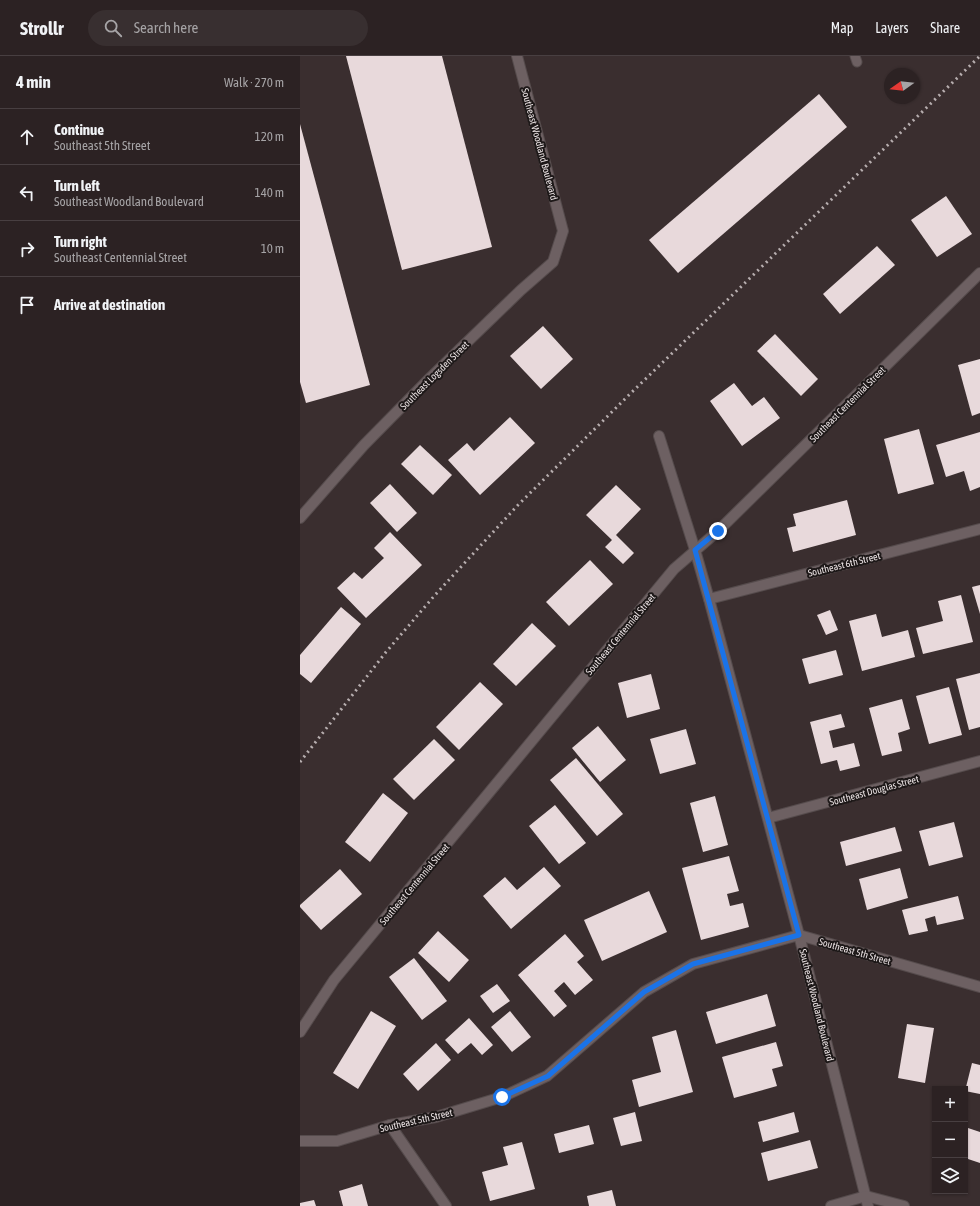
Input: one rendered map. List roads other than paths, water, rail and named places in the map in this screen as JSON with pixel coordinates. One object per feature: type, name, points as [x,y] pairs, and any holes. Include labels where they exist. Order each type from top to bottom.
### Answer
[{"type":"street","name":"Southeast Woodland Boulevard","points":[[517,56],[563,231]]},
{"type":"street","name":"Southeast Logsden Street","points":[[300,518],[364,445],[414,394],[521,290],[553,262],[563,231]]},
{"type":"street","name":"Southeast Centennial Street","points":[[300,1032],[334,980],[674,569],[718,531],[980,273]]},
{"type":"street","name":"Southeast Woodland Boulevard","points":[[659,436],[709,599],[799,935],[867,1201]]},
{"type":"street","name":"Southeast 6th Street","points":[[709,599],[980,529]]},
{"type":"street","name":"Southeast Douglas Street","points":[[768,818],[980,761]]},
{"type":"street","name":"Southeast 5th Street","points":[[300,1140],[337,1141],[390,1125],[436,1117],[508,1094],[548,1076],[644,992],[693,964],[799,935],[980,987]]},
{"type":"street","points":[[390,1125],[446,1206]]},
{"type":"street","points":[[831,1206],[867,1201],[904,1206]]},
{"type":"railway","points":[[300,762],[386,652],[435,595],[518,505],[633,391],[980,56]]}]
